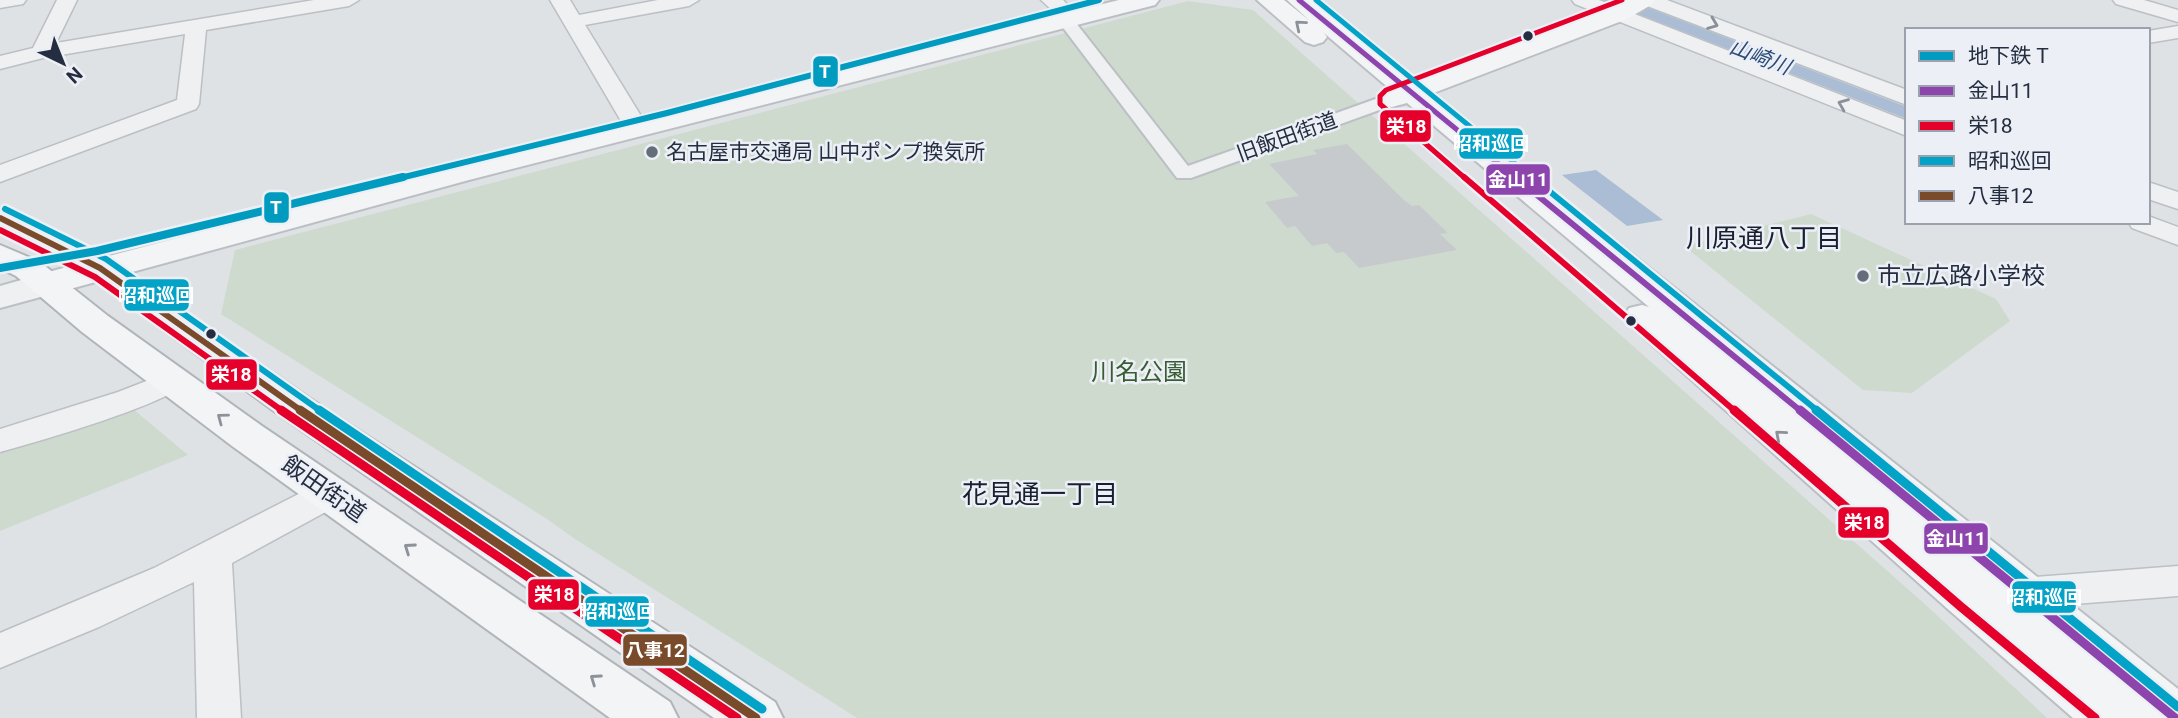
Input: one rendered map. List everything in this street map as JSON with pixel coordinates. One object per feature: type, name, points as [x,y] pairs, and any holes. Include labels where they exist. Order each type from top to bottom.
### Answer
[{"type":"main road","points":[[93,264],[631,130],[1098,0]]},
{"type":"main road","points":[[46,284],[93,264],[135,240],[187,225],[1060,10],[1147,0]]},
{"type":"main road","points":[[1269,0],[1401,96],[2175,718]]},
{"type":"main road","points":[[1299,0],[1401,96],[1968,598],[2111,718]]},
{"type":"main road","points":[[1401,96],[1631,7]]},
{"type":"main road","points":[[0,218],[93,264],[307,414],[756,718]]},
{"type":"main road","name":"飯田街道","points":[[0,255],[28,269],[95,324],[247,436],[651,718]]},
{"type":"street","points":[[0,2],[16,0]]},
{"type":"street","points":[[41,52],[67,0]]},
{"type":"street","points":[[0,63],[41,52],[349,0]]},
{"type":"street","points":[[561,0],[571,22],[629,116]]},
{"type":"street","points":[[571,22],[689,0]]},
{"type":"street","points":[[1582,0],[1631,7],[1905,128]]},
{"type":"street","points":[[1649,0],[1905,96]]},
{"type":"street","points":[[2123,0],[2178,16]]},
{"type":"street","name":"旧飯田街道","points":[[1060,10],[1184,174],[1401,96]]},
{"type":"street","points":[[0,174],[188,104],[196,26]]},
{"type":"street","points":[[2150,37],[2178,33]]},
{"type":"street","points":[[2150,190],[2178,185]]},
{"type":"street","points":[[2150,190],[2178,201]]},
{"type":"street","points":[[2146,224],[2178,237]]},
{"type":"street","points":[[0,297],[46,284]]},
{"type":"street","points":[[0,442],[130,399],[172,380]]},
{"type":"street","points":[[0,651],[213,556],[274,526],[331,493]]},
{"type":"street","points":[[213,556],[219,718]]},
{"type":"street","points":[[2021,593],[2178,581]]},
{"type":"green space","name":"川名公園","points":[[1188,1],[1253,10],[1927,606],[2047,718],[857,718],[221,314],[235,250]]},
{"type":"green space","points":[[1811,214],[1996,299],[2010,321],[1912,393],[1863,390],[1684,246]]},
{"type":"green space","points":[[133,409],[188,455],[0,531],[0,452]]},
{"type":"water","name":"山崎川","points":[[1602,0],[1628,0],[1905,106],[1905,118]]},
{"type":"water","points":[[1596,170],[1663,220],[1627,226],[1562,175]]},
{"type":"building","points":[[1347,144],[1404,200],[1412,206],[1419,205],[1448,233],[1440,234],[1457,250],[1359,268],[1344,252],[1336,253],[1327,243],[1312,246],[1295,226],[1287,228],[1265,202],[1299,196],[1269,164],[1317,154],[1313,150]]},
{"type":"metro line","name":"T","points":[[0,268],[97,251],[667,113],[1099,0]]},
{"type":"transit line","name":"金山11","points":[[1299,0],[2175,718]]},
{"type":"transit line","name":"昭和巡回","points":[[1316,0],[2178,707]]},
{"type":"transit line","name":"栄18","points":[[1622,0],[1386,90],[1380,96],[1380,104],[1960,606],[2095,718]]},
{"type":"transit line","name":"昭和巡回","points":[[5,209],[106,259],[301,398],[762,709]]},
{"type":"transit line","name":"八事12","points":[[0,218],[100,268],[295,407],[756,718]]},
{"type":"transit line","name":"栄18","points":[[0,230],[95,277],[289,416],[737,718]]},
{"type":"place","name":"名古屋市交通局 山中ポンプ換気所","points":[[652,152]]},
{"type":"place","name":"市立広路小学校","points":[[1863,276]]},
{"type":"district","name":"川原通八丁目","points":[[1764,238]]},
{"type":"district","name":"花見通一丁目","points":[[1040,494]]}]
